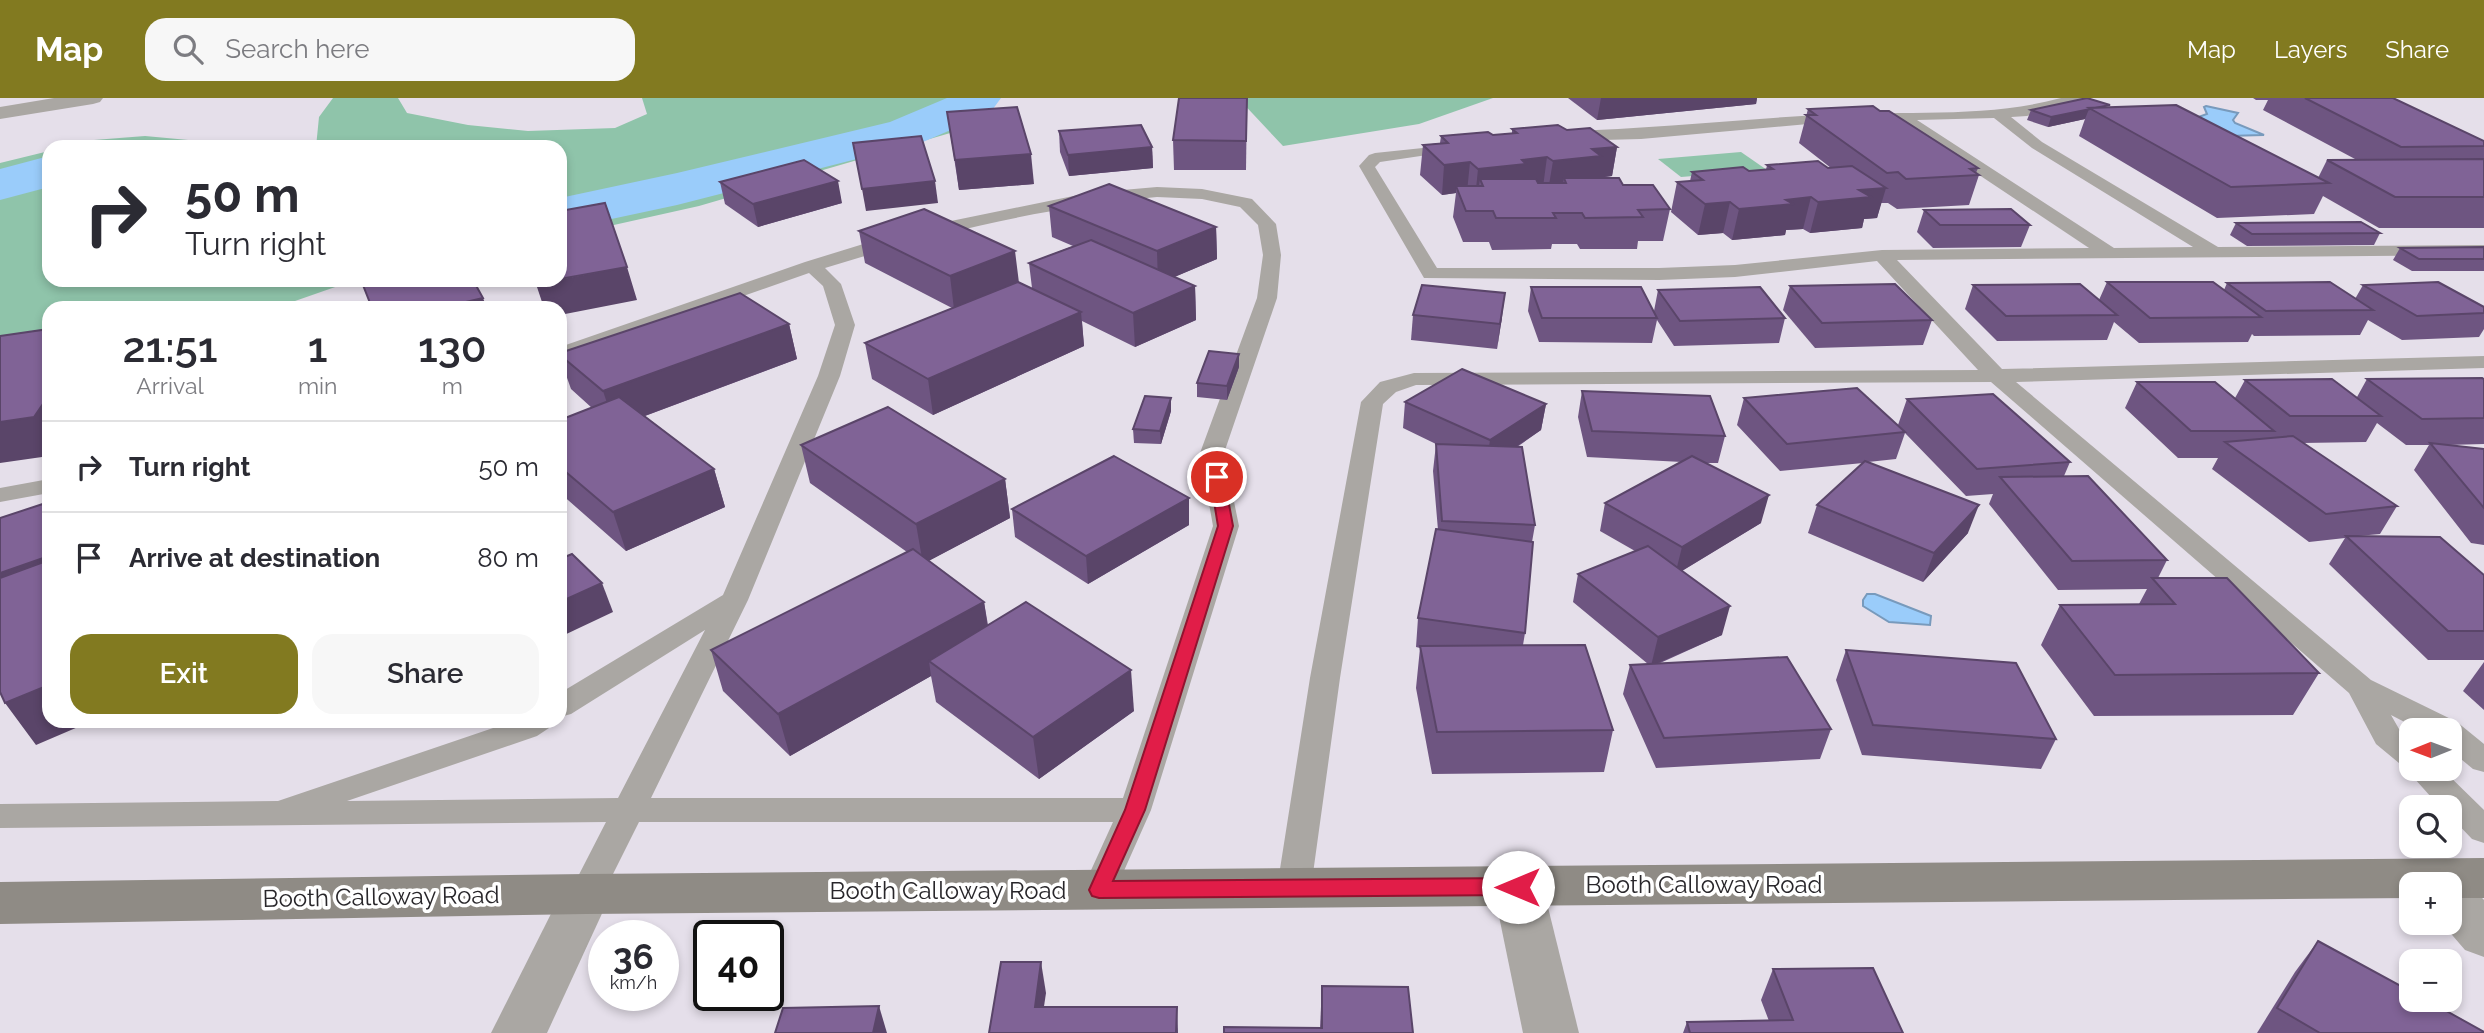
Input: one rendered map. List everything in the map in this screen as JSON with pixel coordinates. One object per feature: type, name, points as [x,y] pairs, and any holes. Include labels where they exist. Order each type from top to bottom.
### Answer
[{"type":"street","points":[[0,113],[93,98]]},
{"type":"street","name":"Booth Calloway Road","points":[[2462,882],[2484,878]]},
{"type":"street","points":[[1518,887],[1551,1033]]},
{"type":"street","name":"Booth Calloway Road","points":[[0,903],[586,894],[1294,888],[2399,887]]},
{"type":"street","points":[[519,1033],[586,894]]},
{"type":"street","points":[[2462,911],[2484,935]]},
{"type":"lane","points":[[1542,138],[1641,134],[1805,120],[2027,112],[2077,98]]},
{"type":"lane","points":[[1997,113],[2037,145],[2213,252]]},
{"type":"lane","points":[[1901,116],[2108,252]]},
{"type":"lane","points":[[1476,144],[1375,158],[1367,166],[1431,274],[1659,274],[1735,271],[1882,255],[2484,250]]},
{"type":"lane","points":[[567,352],[812,266],[918,233],[1088,198],[1157,192],[1202,194],[1246,203],[1267,224],[1272,255],[1267,298],[1212,453],[1226,526],[1135,810],[1099,890]]},
{"type":"lane","points":[[1882,255],[1996,376],[2361,687],[2422,718]]},
{"type":"lane","points":[[586,894],[734,600],[829,376],[845,325],[832,284],[812,266]]},
{"type":"lane","points":[[1294,888],[1325,678],[1372,402],[1388,387],[1414,379],[1996,376],[2484,362]]},
{"type":"lane","points":[[0,495],[42,487]]},
{"type":"lane","points":[[567,703],[734,600]]},
{"type":"lane","points":[[2361,687],[2387,736],[2399,747]]},
{"type":"lane","points":[[266,815],[528,728]]},
{"type":"lane","points":[[2462,743],[2484,761]]},
{"type":"lane","points":[[2434,781],[2484,830]]},
{"type":"lane","points":[[0,816],[630,810],[1135,810]]},
{"type":"green space","points":[[333,98],[398,98],[407,113],[468,125],[528,131],[615,128],[647,114],[642,98],[991,98],[964,129],[699,206],[567,235],[567,140],[317,140],[319,117]]},
{"type":"green space","points":[[1238,98],[1493,98],[1419,124],[1283,146]]},
{"type":"green space","points":[[145,136],[188,140],[94,140]]},
{"type":"green space","points":[[1741,152],[1767,170],[1681,177],[1658,159]]},
{"type":"green space","points":[[42,153],[42,287],[335,287],[295,301],[42,301],[42,359],[0,362],[0,163]]},
{"type":"water","points":[[2204,107],[2238,113],[2233,120],[2235,123],[2264,135],[2227,136],[2193,119],[2207,114]]},
{"type":"water","points":[[1867,594],[1875,594],[1931,616],[1930,625],[1889,622],[1863,606]]},
{"type":"building","points":[[1179,98],[1247,98],[1246,141],[1173,140]]},
{"type":"building","points":[[2087,98],[2110,105],[2051,117],[2031,110]]},
{"type":"building","points":[[2305,98],[2393,98],[2484,141],[2484,146],[2401,147]]},
{"type":"building","points":[[2176,105],[2329,183],[2231,187],[2089,108]]},
{"type":"building","points":[[1873,106],[1880,111],[1889,111],[1978,168],[1970,169],[1979,175],[1906,179],[1898,172],[1887,173],[1806,115],[1816,115],[1808,109]]},
{"type":"building","points":[[1017,107],[1031,154],[955,160],[947,112]]},
{"type":"building","points":[[1141,125],[1152,147],[1068,155],[1059,131]]},
{"type":"building","points":[[1558,125],[1567,130],[1590,128],[1617,147],[1592,149],[1601,156],[1553,161],[1547,157],[1522,160],[1526,164],[1478,169],[1470,162],[1444,165],[1423,145],[1448,143],[1441,136],[1488,132],[1493,135],[1517,133],[1512,129]]},
{"type":"building","points":[[921,136],[935,181],[862,189],[853,143]]},
{"type":"building","points":[[2484,159],[2484,197],[2395,197],[2327,160]]},
{"type":"building","points":[[804,160],[838,181],[753,204],[720,182]]},
{"type":"building","points":[[1818,161],[1828,168],[1852,166],[1886,188],[1859,190],[1871,197],[1818,202],[1811,197],[1786,200],[1793,204],[1739,209],[1730,202],[1705,204],[1677,182],[1703,180],[1692,172],[1743,167],[1749,171],[1773,169],[1767,165]]},
{"type":"building","points":[[1564,178],[1619,178],[1623,185],[1653,185],[1670,209],[1638,210],[1643,217],[1585,218],[1582,213],[1553,213],[1556,218],[1496,218],[1493,211],[1466,211],[1456,186],[1483,186],[1480,179],[1536,179],[1538,183],[1566,183]]},
{"type":"building","points":[[1109,184],[1216,227],[1157,251],[1049,206]]},
{"type":"building","points":[[605,203],[627,267],[567,278],[567,210]]},
{"type":"building","points":[[924,209],[1015,251],[950,276],[859,231]]},
{"type":"building","points":[[2011,209],[2030,225],[1940,225],[1924,210]]},
{"type":"building","points":[[2361,222],[2380,233],[2252,234],[2236,223]]},
{"type":"building","points":[[1091,240],[1195,286],[1133,313],[1029,263]]},
{"type":"building","points":[[2484,247],[2484,259],[2419,259],[2400,248]]},
{"type":"building","points":[[1018,282],[1081,312],[928,379],[865,343]]},
{"type":"building","points":[[2107,282],[2213,282],[2261,317],[2150,318]]},
{"type":"building","points":[[2330,282],[2373,310],[2266,311],[2227,283]]},
{"type":"building","points":[[2438,282],[2484,307],[2484,313],[2417,316],[2363,285]]},
{"type":"building","points":[[1895,284],[1932,320],[1822,323],[1790,286]]},
{"type":"building","points":[[2080,284],[2117,315],[2006,316],[1973,285]]},
{"type":"building","points":[[1422,285],[1505,293],[1500,324],[1413,315]]},
{"type":"building","points":[[364,287],[477,287],[483,298],[470,301],[369,301]]},
{"type":"building","points":[[1531,287],[1641,287],[1657,318],[1542,318]]},
{"type":"building","points":[[1760,287],[1785,318],[1680,321],[1658,290]]},
{"type":"building","points":[[740,293],[789,324],[603,391],[567,361],[567,351]]},
{"type":"building","points":[[42,330],[42,405],[34,417],[0,422],[0,336]]},
{"type":"building","points":[[1209,351],[1239,354],[1227,386],[1197,383]]},
{"type":"building","points":[[1462,369],[1546,404],[1490,440],[1405,402]]},
{"type":"building","points":[[2482,378],[2484,418],[2422,419],[2367,379]]},
{"type":"building","points":[[2332,379],[2381,416],[2290,416],[2245,380]]},
{"type":"building","points":[[2137,382],[2215,382],[2274,431],[2191,431]]},
{"type":"building","points":[[1857,388],[1905,432],[1787,444],[1744,398]]},
{"type":"building","points":[[1582,391],[1710,396],[1725,436],[1592,431]]},
{"type":"building","points":[[1993,394],[2070,462],[1977,469],[1907,399]]},
{"type":"building","points":[[1145,396],[1171,398],[1160,431],[1133,429]]},
{"type":"building","points":[[619,397],[714,469],[613,512],[567,473],[567,417]]},
{"type":"building","points":[[888,407],[1005,479],[916,524],[801,445]]},
{"type":"building","points":[[2293,436],[2397,506],[2326,514],[2225,442]]},
{"type":"building","points":[[2430,443],[2484,449],[2484,508]]},
{"type":"building","points":[[1436,444],[1522,447],[1535,525],[1442,521]]},
{"type":"building","points":[[1114,456],[1189,498],[1086,556],[1012,509]]},
{"type":"building","points":[[1692,456],[1769,495],[1682,547],[1605,503]]},
{"type":"building","points":[[1865,461],[1979,505],[1934,553],[1817,505]]},
{"type":"building","points":[[2088,476],[2167,560],[2072,561],[2000,477]]},
{"type":"building","points":[[42,504],[42,558],[0,573],[0,518]]},
{"type":"building","points":[[1436,529],[1533,542],[1525,633],[1418,618]]},
{"type":"building","points":[[2346,536],[2440,537],[2484,575],[2484,631],[2448,631]]},
{"type":"building","points":[[1648,546],[1730,606],[1658,637],[1578,574]]},
{"type":"building","points":[[913,549],[984,602],[778,714],[711,650]]},
{"type":"building","points":[[572,554],[602,583],[567,599],[567,556]]},
{"type":"building","points":[[42,563],[42,688],[5,703],[0,692],[0,578]]},
{"type":"building","points":[[2152,578],[2227,578],[2319,673],[2115,675],[2060,605],[2175,604]]},
{"type":"building","points":[[1026,602],[1131,670],[1033,737],[929,661]]},
{"type":"building","points":[[1585,645],[1613,730],[1437,732],[1420,646]]},
{"type":"building","points":[[1846,650],[2016,663],[2056,739],[1873,725]]},
{"type":"building","points":[[1787,657],[1831,729],[1664,738],[1630,665]]},
{"type":"building","points":[[2318,941],[2399,985],[2399,1012],[2448,1012],[2484,1033],[2320,1033],[2277,1008]]},
{"type":"building","points":[[1001,962],[1041,962],[1035,1007],[1177,1007],[1176,1033],[989,1033]]},
{"type":"building","points":[[1873,968],[1903,1033],[1690,1033],[1687,1022],[1793,1020],[1773,969]]},
{"type":"building","points":[[1322,986],[1408,987],[1413,1033],[1224,1033],[1224,1027],[1322,1028]]},
{"type":"building","points":[[879,1006],[873,1033],[775,1033],[784,1008]]},
{"type":"waterway","points":[[567,213],[677,189],[906,132],[974,103],[979,98]]},
{"type":"waterway","points":[[0,185],[42,173]]},
{"type":"route","points":[[1217,477],[1226,526],[1135,810],[1099,890],[1518,887]]}]
